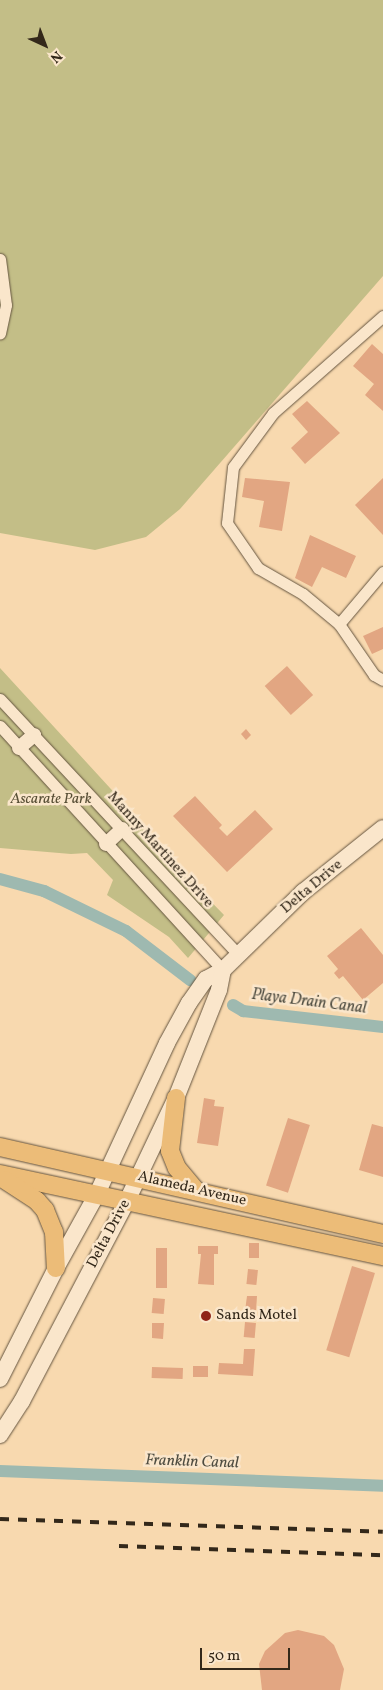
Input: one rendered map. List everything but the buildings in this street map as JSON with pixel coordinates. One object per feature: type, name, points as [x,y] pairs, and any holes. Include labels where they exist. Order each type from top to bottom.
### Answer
[{"type":"main road","name":"Delta Drive","points":[[0,1379],[56,1268],[109,1170],[166,1044],[206,979],[223,970],[303,892],[383,828]]},
{"type":"main road","name":"Delta Drive","points":[[0,1435],[12,1418],[127,1202],[176,1098],[191,1056],[219,990],[223,970]]},
{"type":"main road","points":[[166,1044],[191,1056]]},
{"type":"main road","points":[[176,1098],[170,1151],[177,1168],[196,1190]]},
{"type":"main road","name":"Alameda Avenue","points":[[0,1147],[109,1170],[383,1234]]},
{"type":"main road","points":[[0,1175],[20,1188],[45,1210],[54,1232],[56,1268]]},
{"type":"main road","name":"Alameda Avenue","points":[[0,1175],[383,1256]]},
{"type":"street","points":[[0,259],[6,285],[0,333]]},
{"type":"street","points":[[383,316],[273,413],[232,467],[227,523],[258,568],[303,594],[340,624],[374,675],[383,680]]},
{"type":"street","points":[[340,624],[383,572]]},
{"type":"street","name":"Manny Martinez Drive","points":[[0,699],[238,954]]},
{"type":"street","points":[[0,726],[223,970]]},
{"type":"street","points":[[19,748],[34,735]]},
{"type":"street","points":[[106,844],[122,829]]},
{"type":"green space","points":[[0,0],[383,0],[383,276],[180,509],[146,537],[95,550],[0,533]]},
{"type":"green space","name":"Ascarate Park","points":[[0,668],[132,812],[151,840],[224,915],[188,958],[169,937],[107,895],[113,880],[87,853],[71,854],[0,848]]},
{"type":"waterway","name":"Playa Drain Canal","points":[[0,879],[44,891],[126,931],[190,980]]},
{"type":"waterway","name":"Playa Drain Canal","points":[[233,1005],[243,1011],[383,1027]]},
{"type":"waterway","name":"Franklin Canal","points":[[0,1471],[383,1486]]},
{"type":"railway","points":[[0,1519],[383,1532]]},
{"type":"railway","points":[[119,1546],[383,1555]]},
{"type":"place","name":"Sands Motel","points":[[206,1316]]}]
